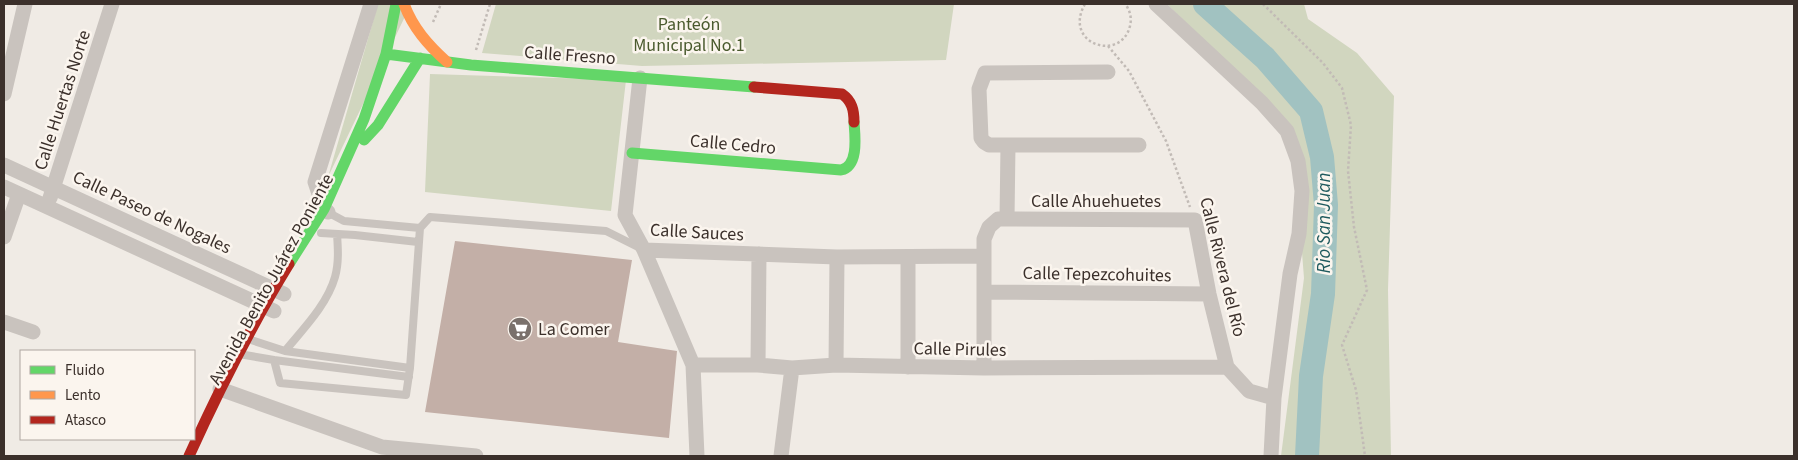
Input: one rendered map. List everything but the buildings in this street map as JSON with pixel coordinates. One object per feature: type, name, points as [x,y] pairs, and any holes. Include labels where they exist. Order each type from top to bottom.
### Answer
[{"type":"main road","name":"Avenida Benito Juárez Poniente","points":[[279,291],[321,233],[364,119],[391,55],[396,4]]},
{"type":"main road","name":"Avenida Benito Juárez Poniente","points":[[189,456],[251,340],[328,211],[364,140],[373,121],[404,4]]},
{"type":"main road","points":[[404,4],[409,19],[424,41],[447,62]]},
{"type":"main road","name":"Calle Fresno","points":[[391,55],[471,65],[842,94],[849,99],[854,107],[854,156],[851,165],[845,170],[832,170]]},
{"type":"main road","points":[[364,140],[378,125],[420,58]]},
{"type":"main road","name":"Calle Cedro","points":[[632,153],[832,170]]},
{"type":"main road","name":"Avenida Benito Juárez Poniente","points":[[201,456],[224,390]]},
{"type":"street","points":[[4,94],[25,4]]},
{"type":"street","name":"Calle Huertas Norte","points":[[47,207],[112,4]]},
{"type":"street","points":[[328,211],[316,182],[371,4]]},
{"type":"street","points":[[1156,4],[1262,102],[1287,131],[1298,161],[1302,191],[1299,234],[1290,274],[1274,398],[1271,456]]},
{"type":"street","points":[[1108,72],[985,73],[979,89],[981,138],[989,145],[1139,145]]},
{"type":"street","points":[[640,78],[625,215],[644,250],[693,365],[697,456]]},
{"type":"street","points":[[984,368],[984,239],[989,227],[1002,219],[1008,145]]},
{"type":"street","name":"Calle Paseo de Nogales","points":[[4,165],[279,291]]},
{"type":"street","points":[[4,187],[269,309]]},
{"type":"street","points":[[4,237],[19,194]]},
{"type":"street","name":"Calle Ahuehuetes","points":[[1002,219],[1195,220]]},
{"type":"street","name":"Calle Rivera del Río","points":[[1195,220],[1209,294],[1227,367]]},
{"type":"street","name":"Calle Sauces","points":[[644,250],[837,257],[983,256]]},
{"type":"street","points":[[758,365],[759,254]]},
{"type":"street","points":[[836,365],[837,257]]},
{"type":"street","points":[[908,257],[908,367]]},
{"type":"street","name":"Calle Tepezcohuites","points":[[985,292],[1209,294]]},
{"type":"street","points":[[4,322],[33,332]]},
{"type":"street","name":"Calle Pirules","points":[[693,365],[758,365],[792,368],[836,365],[984,368],[1227,367]]},
{"type":"street","points":[[1227,367],[1249,391],[1274,398]]},
{"type":"street","points":[[781,456],[792,368]]},
{"type":"street","points":[[224,390],[380,452],[476,456]]},
{"type":"lane","name":"Calle Sauces","points":[[328,211],[344,221],[420,228],[430,218],[606,231],[644,250]]},
{"type":"lane","points":[[274,360],[280,383],[406,395],[410,368],[420,228]]},
{"type":"lane","points":[[321,233],[418,242]]},
{"type":"lane","points":[[285,351],[323,303],[335,277],[338,260],[337,234]]},
{"type":"lane","points":[[251,340],[285,351],[410,368]]},
{"type":"lane","points":[[244,355],[409,377]]},
{"type":"path","points":[[471,65],[490,4]]},
{"type":"path","points":[[1085,4],[1080,12],[1080,29],[1084,36],[1099,46],[1116,44],[1128,32],[1131,15],[1125,4]]},
{"type":"path","points":[[1263,4],[1323,63],[1342,88],[1351,125],[1348,171],[1354,227],[1367,290],[1342,345],[1356,390],[1365,456]]},
{"type":"path","name":"Calle Rivera del Río","points":[[1108,46],[1129,70],[1166,141],[1195,220]]},
{"type":"green space","points":[[378,4],[411,4],[328,177]]},
{"type":"green space","name":"Panteón Municipal No.1","points":[[496,4],[954,4],[946,60],[642,66],[482,53]]},
{"type":"green space","points":[[1167,4],[1304,4],[1308,19],[1357,53],[1394,96],[1388,290],[1391,456],[1281,456],[1304,278],[1292,126]]},
{"type":"green space","points":[[430,74],[626,80],[611,211],[425,192]]},
{"type":"waterway","name":"Rio San Juan","points":[[1205,4],[1265,58],[1311,111],[1322,157],[1326,205],[1323,294],[1311,376],[1307,456]]},
{"type":"traffic: fast","points":[[289,264],[324,209],[364,119],[386,54],[396,4]]},
{"type":"traffic: fast","points":[[386,54],[471,65],[754,87]]},
{"type":"traffic: fast","points":[[364,140],[378,125],[420,58]]},
{"type":"traffic: fast","points":[[632,153],[841,170],[851,163],[855,150],[854,122]]},
{"type":"traffic: slow","points":[[404,4],[422,36],[447,62]]},
{"type":"traffic: jam","points":[[754,87],[842,94],[852,106],[854,122]]},
{"type":"traffic: jam","points":[[189,456],[236,358],[289,264]]},
{"type":"place","name":"La Comer","points":[[520,329]]}]
